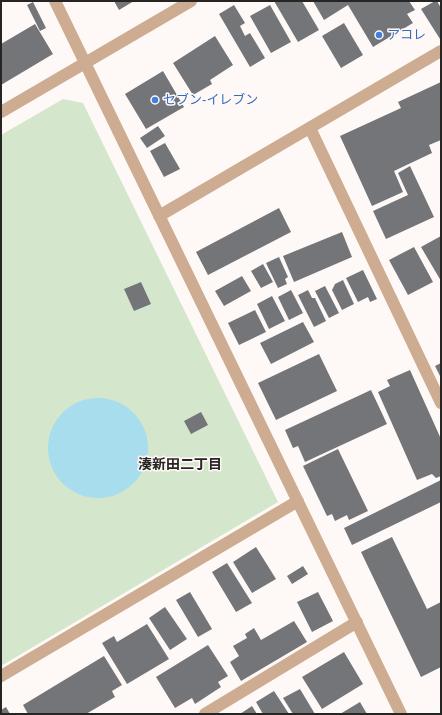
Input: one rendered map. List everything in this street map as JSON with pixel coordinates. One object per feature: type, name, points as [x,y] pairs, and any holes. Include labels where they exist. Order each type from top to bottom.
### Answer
[{"type":"street","points":[[55,1],[402,714]]},
{"type":"street","points":[[1,112],[191,1]]},
{"type":"street","points":[[159,216],[441,51]]},
{"type":"street","points":[[310,128],[441,403]]},
{"type":"street","points":[[1,676],[298,501]]},
{"type":"street","points":[[205,714],[357,622]]},
{"type":"green space","points":[[63,99],[83,103],[278,502],[1,666],[1,135]]},
{"type":"water","points":[[98,398],[108,399],[126,406],[140,420],[147,438],[147,458],[140,476],[126,490],[108,497],[98,498],[88,497],[70,490],[56,476],[49,458],[48,448],[49,438],[56,420],[70,406],[88,399]]},
{"type":"building","points":[[114,1],[134,1],[119,10]]},
{"type":"building","points":[[274,1],[302,1],[319,30],[298,42]]},
{"type":"building","name":"アコレ","points":[[313,1],[409,1],[415,10],[407,14],[413,23],[373,47],[348,5],[324,20]]},
{"type":"building","points":[[437,1],[441,8],[441,39],[421,9]]},
{"type":"building","points":[[33,2],[46,28],[40,31],[27,5]]},
{"type":"building","points":[[234,5],[245,23],[240,26],[245,36],[250,33],[265,58],[250,67],[219,14]]},
{"type":"building","points":[[270,5],[291,42],[271,53],[250,16]]},
{"type":"building","points":[[344,23],[363,55],[341,68],[322,36]]},
{"type":"building","points":[[35,24],[53,54],[1,85],[1,44]]},
{"type":"building","points":[[215,36],[233,65],[210,80],[212,84],[193,95],[173,63]]},
{"type":"building","name":"セブン-イレブン","points":[[163,71],[184,107],[146,129],[125,94]]},
{"type":"building","points":[[441,82],[441,140],[429,145],[432,153],[394,171],[403,192],[372,206],[340,136],[401,108],[398,102]]},
{"type":"building","points":[[158,126],[165,136],[147,148],[140,138]]},
{"type":"building","points":[[165,143],[180,169],[164,177],[150,151]]},
{"type":"building","points":[[410,166],[434,217],[386,239],[373,211],[408,195],[398,173]]},
{"type":"building","points":[[279,208],[291,232],[208,275],[196,252]]},
{"type":"building","points":[[342,232],[352,257],[294,282],[283,256]]},
{"type":"building","points":[[441,236],[441,281],[421,247]]},
{"type":"building","points":[[414,247],[433,282],[408,295],[389,260]]},
{"type":"building","points":[[279,257],[288,277],[285,279],[287,284],[278,288],[266,263]]},
{"type":"building","points":[[263,264],[273,282],[261,288],[251,271]]},
{"type":"building","points":[[363,270],[377,299],[370,302],[368,297],[358,302],[346,278]]},
{"type":"building","points":[[242,276],[251,291],[224,306],[215,291]]},
{"type":"building","points":[[343,280],[354,304],[342,310],[332,290],[335,284]]},
{"type":"building","points":[[141,282],[151,304],[134,311],[124,289]]},
{"type":"building","points":[[325,286],[339,313],[329,318],[315,291]]},
{"type":"building","points":[[291,290],[303,313],[289,320],[278,297]]},
{"type":"building","points":[[308,290],[312,298],[315,298],[326,321],[314,327],[298,295]]},
{"type":"building","points":[[272,296],[285,321],[269,329],[257,304]]},
{"type":"building","points":[[255,310],[266,332],[239,345],[228,323]]},
{"type":"building","points":[[303,322],[314,342],[271,364],[260,343]]},
{"type":"building","points":[[319,354],[337,391],[276,420],[258,383]]},
{"type":"building","points":[[441,363],[441,378],[435,366]]},
{"type":"building","points":[[410,370],[441,439],[441,476],[436,478],[432,474],[417,480],[378,392],[390,386],[387,380]]},
{"type":"building","points":[[371,390],[387,424],[305,462],[298,446],[293,448],[285,430]]},
{"type":"building","points":[[201,412],[208,425],[191,434],[184,421]]},
{"type":"building","points":[[338,449],[368,511],[349,520],[347,515],[335,521],[332,514],[327,516],[303,466]]},
{"type":"building","points":[[441,480],[441,502],[352,545],[344,528]]},
{"type":"building","points":[[392,537],[427,609],[441,602],[441,667],[421,677],[361,552]]},
{"type":"building","points":[[256,547],[276,579],[252,593],[233,562]]},
{"type":"building","points":[[227,563],[252,603],[236,612],[212,572]]},
{"type":"building","points":[[303,566],[308,574],[292,584],[287,576]]},
{"type":"building","points":[[190,592],[212,629],[198,637],[176,600]]},
{"type":"building","points":[[318,592],[333,621],[312,632],[297,602]]},
{"type":"building","points":[[165,607],[187,639],[170,650],[149,618]]},
{"type":"building","points":[[294,621],[307,642],[241,681],[230,662],[239,656],[233,646],[247,638],[245,634],[254,628],[261,640]]},
{"type":"building","points":[[147,624],[169,659],[127,684],[102,643],[114,636],[117,642]]},
{"type":"building","points":[[208,645],[228,676],[218,682],[221,687],[195,704],[192,698],[175,708],[156,677]]},
{"type":"building","points":[[344,652],[363,684],[322,709],[302,677]]},
{"type":"building","points":[[104,656],[122,685],[112,691],[115,697],[86,714],[28,714],[23,705]]},
{"type":"building","points":[[300,689],[315,714],[293,714],[283,698]]},
{"type":"building","points":[[274,691],[289,714],[263,714],[256,702]]},
{"type":"building","points":[[360,702],[367,714],[340,714]]},
{"type":"building","points":[[252,706],[257,714],[240,714]]},
{"type":"building","points":[[6,707],[10,714],[1,714],[1,710]]},
{"type":"place","name":"アコレ","points":[[379,35]]},
{"type":"place","name":"セブン-イレブン","points":[[155,100]]},
{"type":"district","name":"湊新田二丁目","points":[[180,465]]}]
